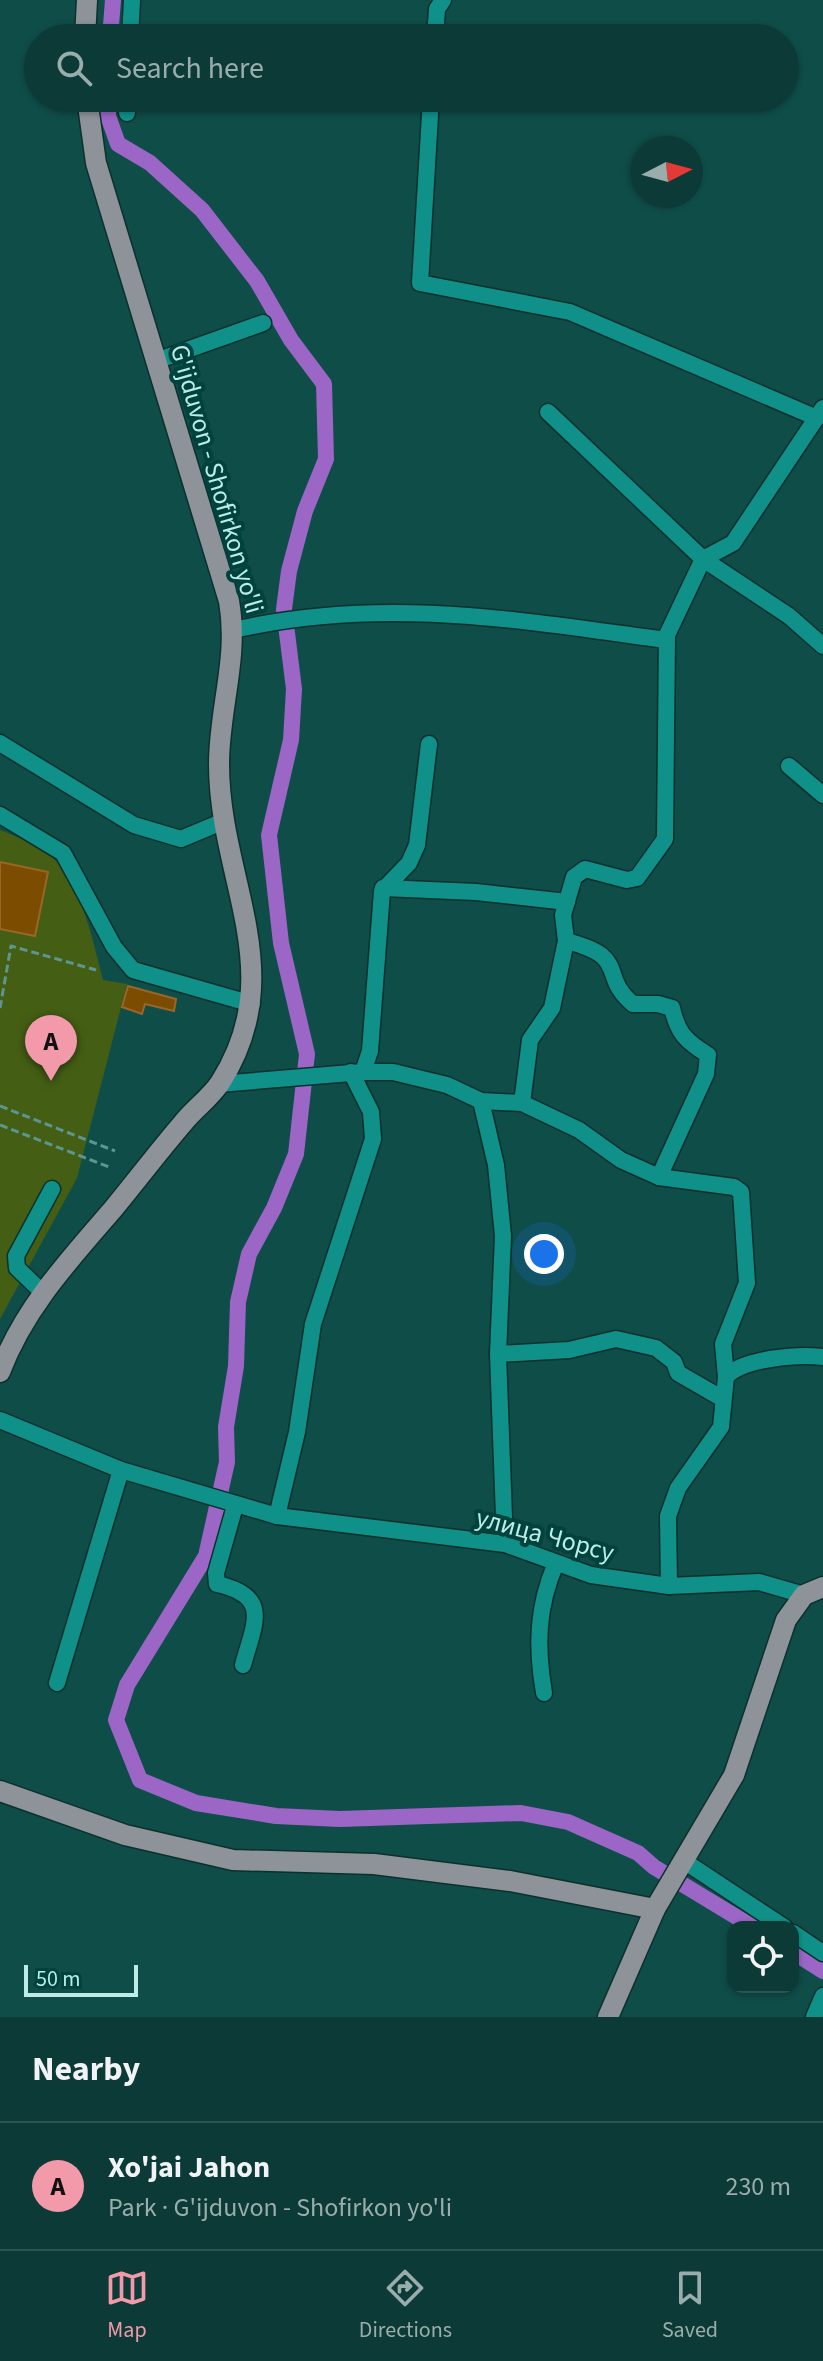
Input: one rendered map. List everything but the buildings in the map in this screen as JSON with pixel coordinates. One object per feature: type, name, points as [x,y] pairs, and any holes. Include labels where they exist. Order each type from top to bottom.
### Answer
[{"type":"main road","points":[[86,24],[87,0]]},
{"type":"main road","name":"G'ijduvon - Shofirkon yo'li","points":[[0,1372],[18,1332],[42,1292],[219,1084],[252,1004],[253,970],[224,821],[219,761],[234,630],[225,584],[96,163],[89,112]]},
{"type":"main road","points":[[608,2017],[655,1909],[734,1775],[779,1635],[793,1607],[813,1591]]},
{"type":"main road","points":[[0,1791],[125,1835],[233,1860],[374,1864],[510,1881],[655,1909]]},
{"type":"street","points":[[80,0],[87,0]]},
{"type":"street","points":[[131,24],[132,0]]},
{"type":"street","points":[[436,24],[437,9],[443,0]]},
{"type":"street","points":[[430,112],[420,283],[570,312],[820,413],[733,543],[703,559],[672,619],[666,640],[665,839],[637,878],[627,880],[585,869],[574,877],[563,915],[566,941],[552,1008],[530,1040],[522,1103]]},
{"type":"street","points":[[156,361],[263,323]]},
{"type":"street","points":[[548,412],[703,559],[789,616],[823,646]]},
{"type":"street","points":[[234,630],[282,620],[464,613],[666,640]]},
{"type":"street","points":[[0,743],[134,825],[181,839],[224,821]]},
{"type":"street","points":[[357,1072],[370,1051],[383,888],[409,863],[417,845],[429,744]]},
{"type":"street","points":[[789,766],[823,795]]},
{"type":"street","points":[[0,815],[63,853],[114,947],[133,970],[252,1004]]},
{"type":"street","points":[[383,888],[476,892],[567,902]]},
{"type":"street","points":[[566,941],[596,949],[607,959],[623,995],[633,1004],[658,1004],[672,1008],[677,1030],[685,1040],[708,1055],[706,1074],[659,1177]]},
{"type":"street","points":[[277,1516],[297,1432],[313,1324],[373,1139],[371,1112],[357,1072]]},
{"type":"street","points":[[219,1084],[357,1072],[393,1072],[447,1085],[481,1101],[522,1103],[579,1130],[621,1160],[659,1177],[734,1187],[741,1192],[747,1283],[723,1344],[726,1377],[721,1427],[717,1438],[678,1488],[668,1516],[669,1586]]},
{"type":"street","points":[[481,1101],[496,1165],[503,1236],[498,1354],[505,1544]]},
{"type":"street","points":[[42,1292],[17,1268],[16,1256],[52,1189]]},
{"type":"street","points":[[498,1354],[569,1350],[616,1339],[656,1348],[674,1362],[678,1373],[723,1399]]},
{"type":"street","points":[[726,1377],[735,1369],[788,1356],[823,1357]]},
{"type":"street","name":"улица Чорсу","points":[[0,1420],[121,1470],[277,1516],[505,1544],[591,1575],[669,1586],[759,1582],[813,1591]]},
{"type":"street","points":[[57,1683],[121,1470]]},
{"type":"street","points":[[231,1504],[216,1573],[217,1584],[249,1596],[255,1604],[256,1616],[243,1665]]},
{"type":"street","points":[[544,1693],[537,1640],[545,1590],[556,1563]]},
{"type":"street","points":[[684,1861],[775,1921]]},
{"type":"street","points":[[799,1937],[823,1953]]},
{"type":"street","points":[[814,2017],[823,1996]]},
{"type":"path","points":[[0,1008],[11,946],[96,970]]},
{"type":"path","points":[[0,965],[7,966]]},
{"type":"path","points":[[0,1106],[115,1151]]},
{"type":"path","points":[[0,1125],[109,1167]]},
{"type":"green space","points":[[0,830],[39,847],[61,868],[85,913],[103,980],[127,984],[77,1178],[0,1319]]},
{"type":"waterway","points":[[111,24],[113,0]]},
{"type":"waterway","points":[[108,112],[118,144],[150,163],[202,210],[257,281],[291,340],[324,384],[326,459],[305,511],[289,571],[284,609],[294,689],[291,740],[269,835],[281,943],[307,1054],[296,1154],[274,1208],[249,1254],[238,1302],[236,1366],[226,1427],[227,1462],[206,1556],[127,1685],[116,1720],[140,1780],[196,1803],[276,1816],[340,1819],[521,1813],[568,1822],[638,1853],[654,1867],[743,1921]]},
{"type":"waterway","points":[[799,1956],[823,1971]]},
{"type":"place","name":"Xo'jai Jahon","points":[[51,1081]]}]
